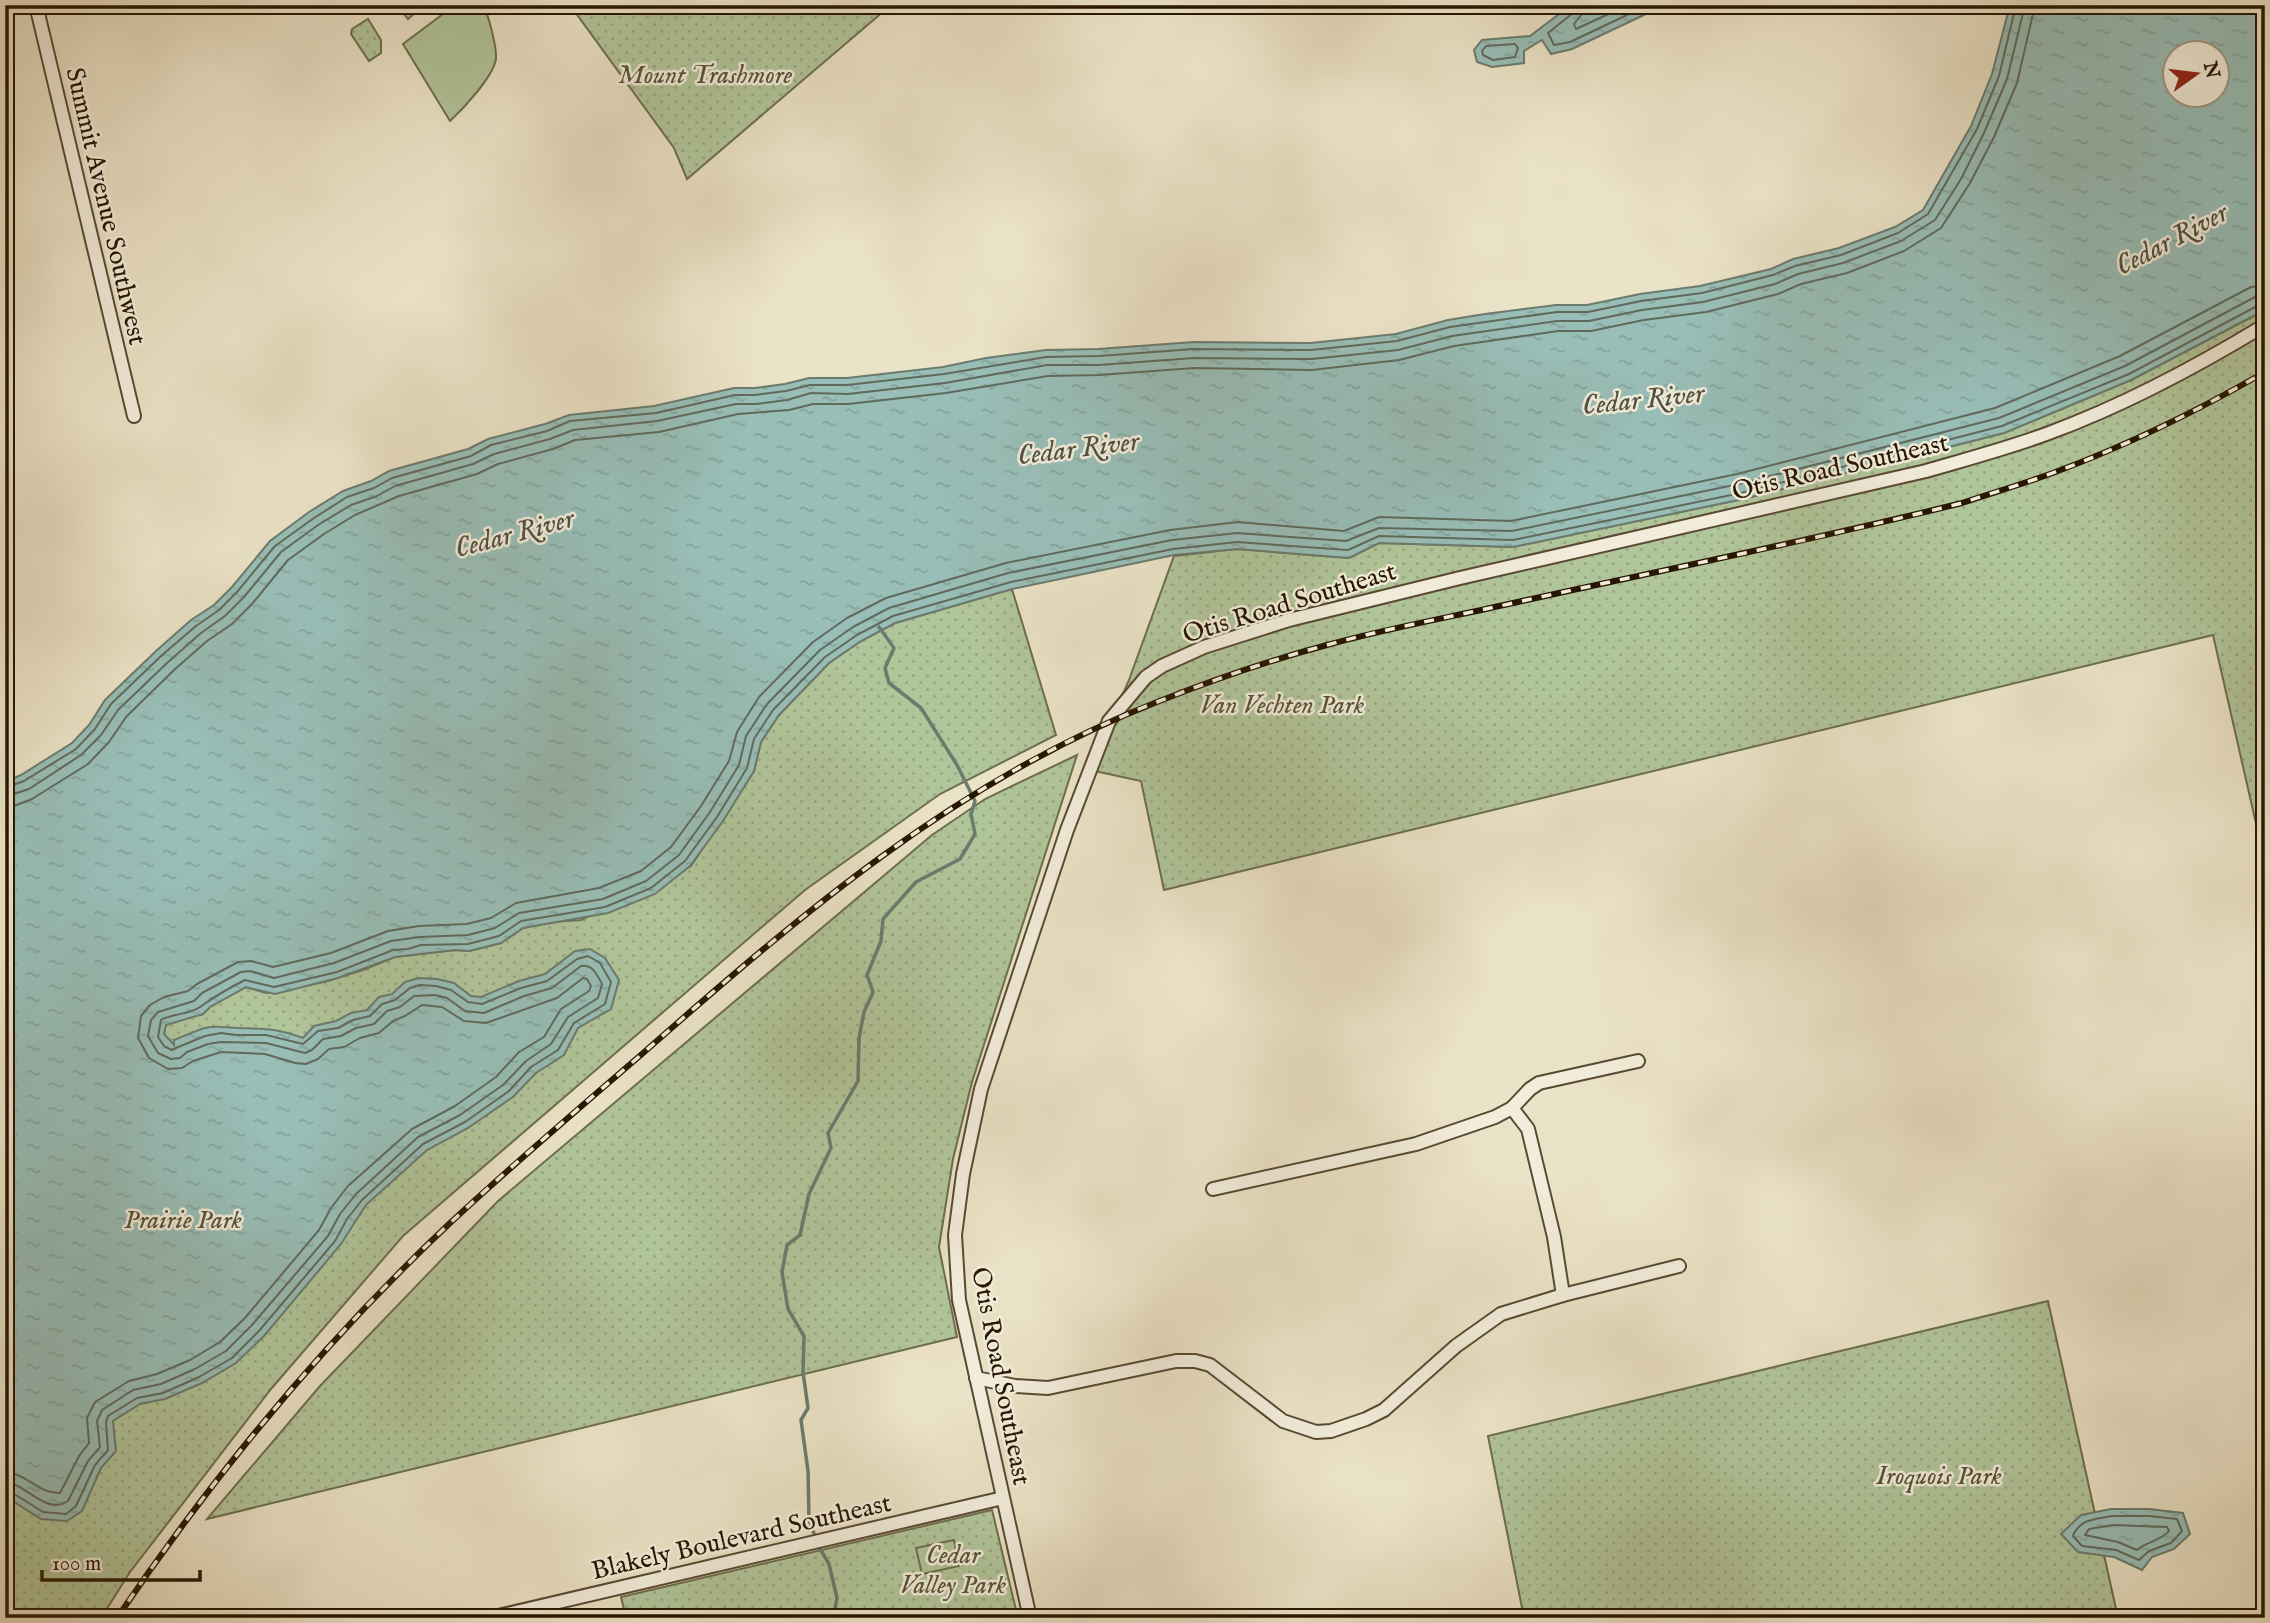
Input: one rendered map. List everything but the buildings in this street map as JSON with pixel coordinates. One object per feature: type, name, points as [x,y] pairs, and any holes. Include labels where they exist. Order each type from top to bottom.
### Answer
[{"type":"street","name":"Summit Avenue Southwest","points":[[36,5],[134,416]]},
{"type":"street","name":"Otis Road Southeast","points":[[1030,1618],[959,1300],[955,1235],[963,1174],[981,1089],[1067,830],[1110,721],[1146,677],[1162,666],[1204,647],[1289,621],[1460,578],[1926,471],[2001,449],[2051,433],[2170,380],[2265,325]]},
{"type":"street","points":[[1213,1189],[1416,1144],[1495,1117],[1512,1108],[1539,1083],[1638,1060]]},
{"type":"street","points":[[1512,1108],[1528,1129],[1554,1237],[1563,1295]]},
{"type":"street","points":[[976,1378],[1015,1386],[1048,1388],[1176,1361],[1195,1361],[1210,1365],[1283,1421],[1316,1432],[1331,1431],[1366,1419],[1384,1409],[1479,1327],[1501,1314],[1563,1295],[1679,1266]]},
{"type":"street","name":"Blakely Boulevard Southeast","points":[[489,1618],[1003,1498]]},
{"type":"green space","points":[[397,5],[424,5],[408,19]]},
{"type":"green space","points":[[455,5],[483,5],[492,32],[496,59],[484,83],[450,121],[403,44]]},
{"type":"green space","name":"Mount Trashmore","points":[[570,5],[891,5],[687,179],[674,148]]},
{"type":"green space","points":[[368,19],[381,40],[381,53],[369,61],[351,34],[352,29]]},
{"type":"green space","name":"Van Vechten Park","points":[[2265,310],[2265,863],[2213,635],[1164,890],[1141,781],[1090,770],[1129,680],[1174,556],[1237,549],[1349,558],[1379,543],[1513,547],[1743,499],[2004,433],[2131,380]]},
{"type":"green space","name":"Prairie Park","points":[[1012,589],[1056,735],[940,794],[805,890],[403,1236],[271,1389],[130,1572],[101,1618],[5,1618],[5,1099],[174,1021],[203,1014],[210,1007],[246,987],[266,993],[324,982],[395,957],[455,950],[469,951],[501,943],[523,928],[550,922],[581,920],[691,866],[754,771],[761,742],[779,715],[829,663],[861,641],[895,623]]},
{"type":"green space","points":[[1077,755],[972,1082],[953,1159],[939,1247],[957,1337],[207,1519],[320,1386],[498,1201],[932,835],[985,799]]},
{"type":"green space","name":"Iroquois Park","points":[[2048,1301],[2118,1618],[1524,1618],[1488,1436]]},
{"type":"green space","name":"Cedar Valley Park","points":[[992,1510],[1018,1618],[626,1618],[621,1597]]},
{"type":"green space","points":[[954,1540],[959,1566],[922,1574],[916,1548]]},
{"type":"water","points":[[1571,5],[1665,5],[1572,49],[1551,54],[1542,40],[1524,51],[1524,63],[1492,67],[1477,62],[1474,50],[1482,40],[1530,36]]},
{"type":"water","name":"Cedar River","points":[[2010,5],[2265,5],[2265,310],[2131,380],[2004,433],[1743,499],[1513,547],[1379,543],[1349,558],[1237,549],[1174,555],[1012,589],[895,623],[861,641],[829,663],[779,715],[761,742],[754,771],[723,821],[690,866],[655,894],[608,913],[523,928],[501,943],[469,951],[455,950],[395,957],[338,978],[275,994],[246,987],[210,1007],[203,1014],[166,1025],[164,1034],[174,1045],[174,1040],[201,1029],[214,1027],[271,1030],[303,1038],[314,1026],[367,1010],[379,997],[392,994],[405,982],[419,978],[437,979],[454,983],[471,996],[481,997],[519,981],[545,974],[575,951],[590,949],[605,958],[619,980],[611,1009],[578,1028],[564,1055],[536,1073],[513,1097],[468,1128],[427,1150],[366,1205],[341,1244],[264,1336],[236,1363],[202,1383],[165,1399],[140,1404],[113,1421],[116,1451],[101,1468],[82,1511],[67,1521],[41,1519],[5,1496],[5,782],[72,743],[89,725],[105,700],[191,620],[214,605],[270,541],[309,512],[343,491],[389,471],[468,449],[488,439],[569,415],[654,406],[734,388],[785,384],[809,378],[847,378],[943,367],[1046,350],[1194,342],[1311,343],[1396,334],[1448,320],[1485,314],[1556,305],[1587,305],[1700,286],[1771,269],[1793,259],[1839,248],[1895,227],[1923,210],[1971,126],[1992,74]]},
{"type":"water","points":[[2111,1509],[2149,1509],[2183,1513],[2190,1534],[2174,1549],[2152,1557],[2142,1570],[2114,1557],[2078,1552],[2061,1534],[2081,1515]]},
{"type":"waterway","points":[[833,1618],[837,1598],[829,1564],[809,1520],[808,1471],[801,1420],[808,1408],[803,1372],[804,1336],[788,1309],[782,1272],[787,1245],[800,1235],[809,1194],[831,1148],[828,1133],[858,1081],[859,1038],[864,1012],[873,992],[867,975],[881,941],[883,919],[916,882],[960,859],[975,834],[971,814],[975,801],[957,765],[921,708],[889,683],[885,668],[894,648],[879,627]]},
{"type":"railway","points":[[117,1618],[192,1513],[272,1412],[358,1315],[449,1224],[520,1159],[761,951],[822,902],[948,811],[1015,770],[1084,734],[1157,702],[1306,651],[1396,628],[1962,503],[2046,475],[2138,438],[2265,372]]}]
